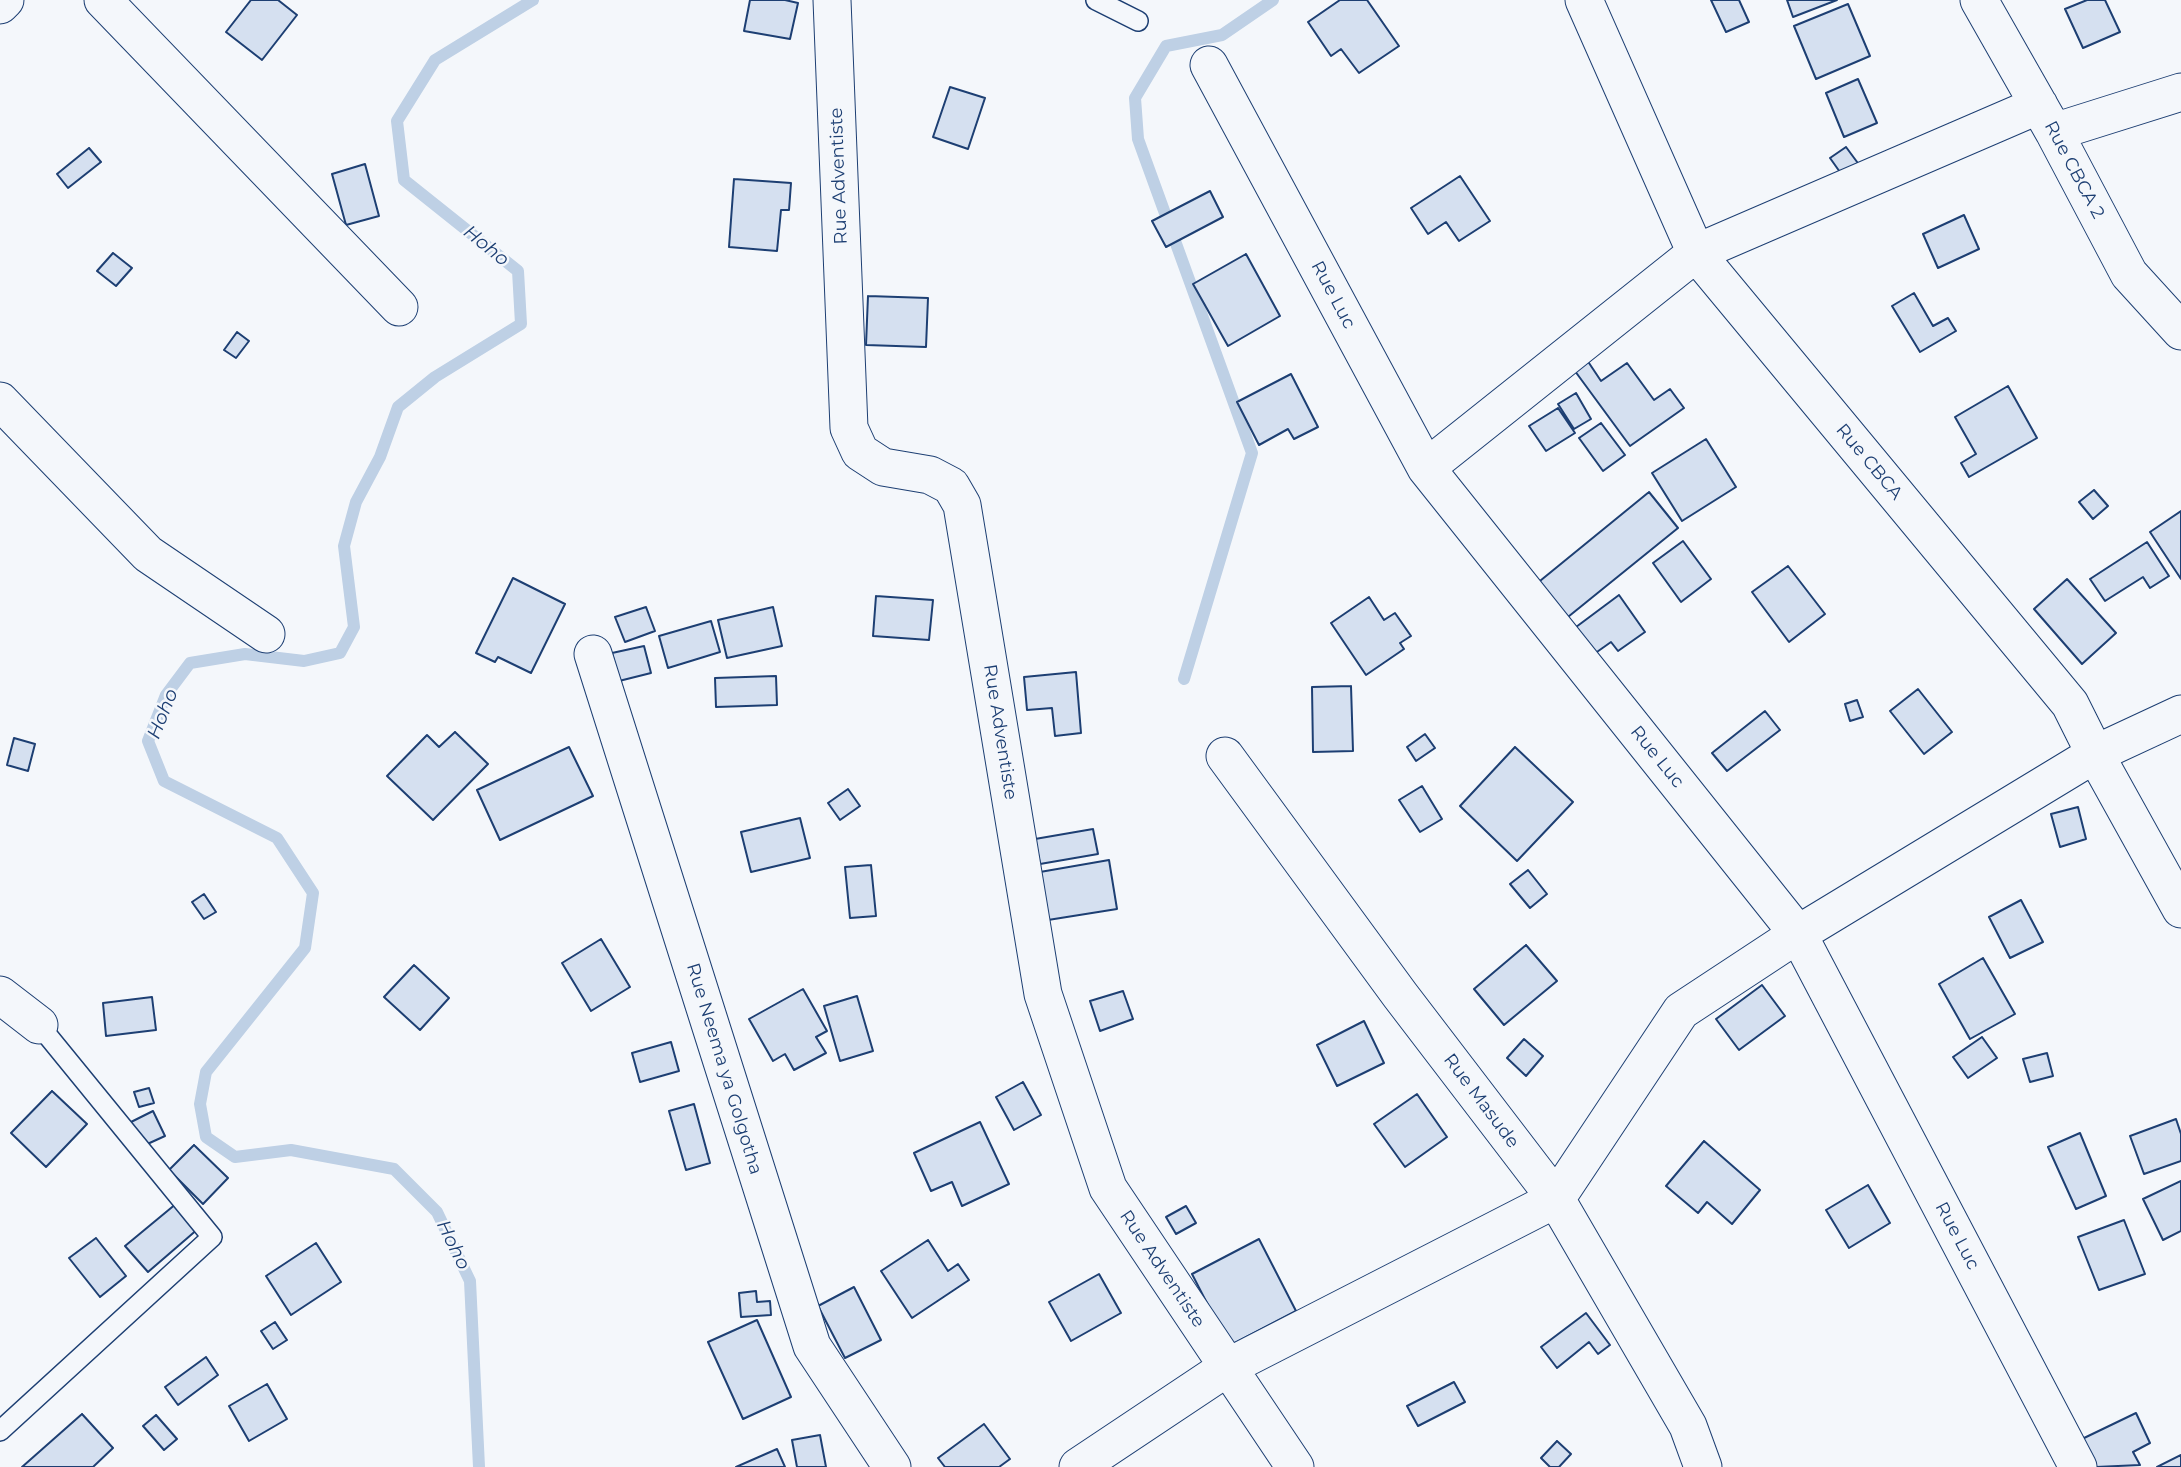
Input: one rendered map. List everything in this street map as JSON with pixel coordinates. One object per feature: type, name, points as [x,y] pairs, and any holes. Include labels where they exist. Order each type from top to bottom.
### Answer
[{"type":"street","points":[[0,5],[5,0]]},
{"type":"street","points":[[103,0],[399,307]]},
{"type":"street","name":"Rue Adventiste","points":[[832,0],[849,428],[860,452],[883,467],[930,475],[951,486],[962,505],[1043,994],[1108,1188],[1295,1467]]},
{"type":"street","name":"Rue CBCA","points":[[1584,0],[1696,253],[2070,704],[2181,909]]},
{"type":"street","name":"Rue CBCA 2","points":[[1979,0],[2047,119],[2129,274],[2181,331]]},
{"type":"street","name":"Rue Luc","points":[[1209,65],[1426,468],[1798,934],[2078,1467]]},
{"type":"street","points":[[1426,468],[1696,253],[2047,119],[2181,92]]},
{"type":"street","points":[[0,401],[148,554],[266,634]]},
{"type":"street","name":"Rue Neema ya Golgotha","points":[[593,654],[812,1346],[891,1467]]},
{"type":"street","points":[[1078,1467],[1228,1367],[1556,1199],[1682,1011],[1798,934],[2095,754],[2181,714]]},
{"type":"street","name":"Rue Masude","points":[[1225,756],[1400,995],[1556,1199],[1688,1426],[1703,1467]]},
{"type":"street","points":[[0,995],[39,1026]]},
{"type":"lane","points":[[1096,0],[1138,21]]},
{"type":"lane","points":[[0,1431],[212,1237],[39,1026]]},
{"type":"building","points":[[251,0],[278,0],[297,15],[262,60],[226,32]]},
{"type":"building","points":[[750,0],[785,0],[798,3],[790,39],[744,31]]},
{"type":"building","points":[[1340,0],[1367,0],[1399,46],[1359,73],[1341,49],[1331,56],[1308,22]]},
{"type":"building","points":[[1711,0],[1739,0],[1749,22],[1726,32]]},
{"type":"building","points":[[1787,0],[1837,0],[1793,17]]},
{"type":"building","points":[[2087,0],[2105,0],[2120,32],[2083,48],[2065,9]]},
{"type":"building","points":[[1848,4],[1870,56],[1816,79],[1794,26]]},
{"type":"building","points":[[1858,79],[1877,123],[1844,137],[1826,93]]},
{"type":"building","points":[[950,87],[985,98],[968,149],[933,137]]},
{"type":"building","points":[[1846,147],[1863,170],[1847,182],[1830,158]]},
{"type":"building","points":[[89,148],[101,162],[68,188],[57,174]]},
{"type":"building","points":[[365,164],[379,216],[346,225],[332,174]]},
{"type":"building","points":[[1460,176],[1490,221],[1459,241],[1446,222],[1428,234],[1411,208]]},
{"type":"building","points":[[734,179],[791,183],[789,210],[781,210],[777,251],[729,247]]},
{"type":"building","points":[[1210,191],[1223,217],[1166,247],[1152,221]]},
{"type":"building","points":[[1964,215],[1979,249],[1938,268],[1923,234]]},
{"type":"building","points":[[113,253],[132,268],[116,286],[97,271]]},
{"type":"building","points":[[1246,254],[1280,316],[1228,346],[1193,284]]},
{"type":"building","points":[[1914,293],[1933,326],[1948,318],[1956,331],[1920,352],[1892,306]]},
{"type":"building","points":[[868,296],[928,298],[926,347],[866,345]]},
{"type":"building","points":[[237,332],[249,341],[236,358],[224,350]]},
{"type":"building","points":[[1585,357],[1601,381],[1627,363],[1654,400],[1670,389],[1684,408],[1630,446],[1572,367]]},
{"type":"building","points":[[1291,374],[1318,427],[1294,439],[1288,429],[1259,445],[1237,402]]},
{"type":"building","points":[[2008,386],[2037,438],[1969,477],[1961,463],[1976,454],[1955,417]]},
{"type":"building","points":[[1576,393],[1591,419],[1574,429],[1558,404]]},
{"type":"building","points":[[1558,408],[1575,433],[1546,451],[1529,426]]},
{"type":"building","points":[[1601,423],[1625,455],[1603,471],[1579,438]]},
{"type":"building","points":[[1706,439],[1736,487],[1682,521],[1652,473]]},
{"type":"building","points":[[2094,490],[2108,506],[2093,519],[2079,502]]},
{"type":"building","points":[[1649,492],[1678,528],[1563,621],[1535,585]]},
{"type":"building","points":[[2181,511],[2181,579],[2150,532]]},
{"type":"building","points":[[1683,541],[1711,579],[1681,602],[1653,563]]},
{"type":"building","points":[[2147,542],[2169,576],[2150,588],[2143,577],[2105,601],[2090,579]]},
{"type":"building","points":[[1788,566],[1825,614],[1789,642],[1752,592]]},
{"type":"building","points":[[513,578],[565,604],[531,673],[498,657],[495,662],[476,653]]},
{"type":"building","points":[[2067,579],[2116,633],[2082,664],[2034,609]]},
{"type":"building","points":[[1619,595],[1645,632],[1618,651],[1611,642],[1587,659],[1568,633]]},
{"type":"building","points":[[876,596],[933,600],[929,640],[873,636]]},
{"type":"building","points":[[1369,597],[1384,620],[1395,613],[1411,636],[1400,643],[1404,649],[1366,675],[1331,623]]},
{"type":"building","points":[[646,607],[655,631],[625,642],[615,617]]},
{"type":"building","points":[[773,607],[782,646],[727,658],[718,620]]},
{"type":"building","points":[[711,621],[720,652],[668,668],[659,636]]},
{"type":"building","points":[[644,646],[651,673],[619,681],[612,653]]},
{"type":"building","points":[[1076,672],[1081,733],[1055,736],[1052,708],[1027,710],[1024,677]]},
{"type":"building","points":[[776,676],[777,705],[716,707],[715,678]]},
{"type":"building","points":[[1351,686],[1353,751],[1313,752],[1312,687]]},
{"type":"building","points":[[1918,689],[1952,732],[1924,754],[1890,711]]},
{"type":"building","points":[[1857,700],[1863,717],[1850,721],[1845,704]]},
{"type":"building","points":[[1765,711],[1780,730],[1727,771],[1712,753]]},
{"type":"building","points":[[455,732],[488,764],[433,820],[387,776],[427,735],[439,747]]},
{"type":"building","points":[[1425,734],[1435,748],[1416,761],[1407,747]]},
{"type":"building","points":[[14,738],[35,744],[28,771],[7,765]]},
{"type":"building","points":[[569,747],[593,796],[500,840],[477,790]]},
{"type":"building","points":[[1515,747],[1573,802],[1517,861],[1460,806]]},
{"type":"building","points":[[1422,786],[1442,819],[1420,832],[1399,800]]},
{"type":"building","points":[[848,789],[860,806],[840,820],[828,803]]},
{"type":"building","points":[[2078,807],[2086,839],[2060,847],[2051,814]]},
{"type":"building","points":[[800,818],[810,858],[751,872],[741,832]]},
{"type":"building","points":[[1093,829],[1098,854],[1040,864],[1035,839]]},
{"type":"building","points":[[1109,860],[1117,909],[1048,920],[1040,872]]},
{"type":"building","points":[[871,865],[876,916],[850,918],[845,867]]},
{"type":"building","points":[[1528,870],[1547,894],[1530,908],[1510,884]]},
{"type":"building","points":[[204,894],[216,912],[204,919],[192,902]]},
{"type":"building","points":[[2021,900],[2043,942],[2010,958],[1989,917]]},
{"type":"building","points":[[601,939],[630,987],[591,1011],[562,963]]},
{"type":"building","points":[[1526,945],[1557,981],[1504,1025],[1474,989]]},
{"type":"building","points":[[1983,958],[2015,1014],[1970,1039],[1939,984]]},
{"type":"building","points":[[414,965],[449,998],[420,1030],[384,997]]},
{"type":"building","points":[[1762,985],[1785,1016],[1739,1050],[1716,1019]]},
{"type":"building","points":[[803,989],[827,1031],[816,1037],[826,1053],[794,1070],[785,1054],[773,1061],[749,1019]]},
{"type":"building","points":[[1123,991],[1133,1019],[1100,1031],[1090,1001]]},
{"type":"building","points":[[857,996],[873,1051],[840,1061],[824,1006]]},
{"type":"building","points":[[152,997],[156,1030],[106,1036],[103,1003]]},
{"type":"building","points":[[1364,1021],[1384,1063],[1337,1086],[1317,1045]]},
{"type":"building","points":[[1982,1037],[1997,1058],[1968,1078],[1953,1057]]},
{"type":"building","points":[[1524,1039],[1543,1056],[1526,1076],[1507,1058]]},
{"type":"building","points":[[671,1042],[679,1071],[640,1082],[632,1053]]},
{"type":"building","points":[[2047,1053],[2053,1076],[2030,1082],[2023,1059]]},
{"type":"building","points":[[1023,1082],[1041,1115],[1014,1130],[996,1097]]},
{"type":"building","points":[[149,1088],[154,1103],[139,1107],[134,1092]]},
{"type":"building","points":[[52,1091],[87,1124],[46,1167],[11,1133]]},
{"type":"building","points":[[1417,1094],[1447,1137],[1405,1167],[1374,1124]]},
{"type":"building","points":[[694,1104],[710,1163],[686,1170],[669,1111]]},
{"type":"building","points":[[153,1111],[165,1136],[143,1146],[131,1122]]},
{"type":"building","points":[[2176,1119],[2181,1134],[2181,1161],[2144,1174],[2130,1136]]},
{"type":"building","points":[[980,1122],[1009,1184],[962,1206],[952,1182],[931,1191],[914,1153]]},
{"type":"building","points":[[2080,1133],[2106,1196],[2076,1209],[2048,1147]]},
{"type":"building","points":[[1704,1141],[1760,1190],[1732,1224],[1707,1202],[1698,1213],[1666,1186]]},
{"type":"building","points":[[194,1145],[228,1178],[203,1204],[169,1170]]},
{"type":"building","points":[[2181,1181],[2181,1231],[2163,1240],[2143,1199]]},
{"type":"building","points":[[1868,1185],[1890,1223],[1849,1248],[1826,1210]]},
{"type":"building","points":[[177,1203],[199,1228],[148,1272],[125,1246]]},
{"type":"building","points":[[1186,1206],[1196,1223],[1176,1234],[1166,1217]]},
{"type":"building","points":[[2124,1220],[2145,1274],[2099,1290],[2078,1237]]},
{"type":"building","points":[[96,1238],[126,1276],[100,1297],[69,1258]]},
{"type":"building","points":[[1259,1239],[1296,1311],[1229,1346],[1192,1274]]},
{"type":"building","points":[[928,1240],[948,1271],[958,1264],[969,1280],[912,1318],[881,1271]]},
{"type":"building","points":[[316,1243],[341,1282],[291,1315],[266,1276]]},
{"type":"building","points":[[1099,1274],[1121,1313],[1071,1341],[1049,1302]]},
{"type":"building","points":[[854,1287],[881,1340],[845,1358],[818,1306]]},
{"type":"building","points":[[756,1291],[757,1302],[770,1301],[771,1315],[741,1317],[739,1293]]},
{"type":"building","points":[[1586,1313],[1610,1345],[1598,1354],[1589,1342],[1557,1368],[1541,1347]]},
{"type":"building","points":[[757,1320],[791,1397],[743,1419],[708,1342]]},
{"type":"building","points":[[275,1322],[287,1340],[273,1349],[261,1331]]},
{"type":"building","points":[[206,1357],[218,1375],[178,1405],[165,1387]]},
{"type":"building","points":[[1454,1382],[1465,1402],[1418,1426],[1407,1406]]},
{"type":"building","points":[[267,1384],[287,1419],[249,1441],[229,1406]]},
{"type":"building","points":[[2136,1413],[2150,1443],[2133,1452],[2140,1465],[2096,1467],[2082,1439]]},
{"type":"building","points":[[82,1414],[113,1448],[93,1467],[22,1467]]},
{"type":"building","points":[[156,1415],[177,1439],[164,1450],[143,1426]]},
{"type":"building","points":[[984,1424],[1010,1459],[999,1467],[945,1467],[938,1458]]},
{"type":"building","points":[[820,1435],[826,1467],[797,1467],[792,1440]]},
{"type":"building","points":[[1557,1441],[1571,1454],[1559,1467],[1550,1467],[1541,1458]]},
{"type":"building","points":[[777,1449],[785,1467],[736,1467]]},
{"type":"building","points":[[2181,1455],[2181,1467],[2157,1467]]},
{"type":"waterway","name":"Hoho","points":[[479,1467],[470,1281],[437,1212],[394,1169],[291,1150],[235,1157],[206,1137],[200,1104],[206,1072],[305,948],[313,893],[277,838],[164,781],[148,741],[166,695],[190,663],[245,654],[304,661],[340,653],[354,627],[344,546],[356,502],[380,457],[398,407],[435,377],[521,324],[518,271],[404,180],[397,121],[435,60],[533,0]]},
{"type":"waterway","points":[[1184,679],[1252,453],[1138,139],[1135,98],[1166,46],[1222,35],[1273,0]]}]
